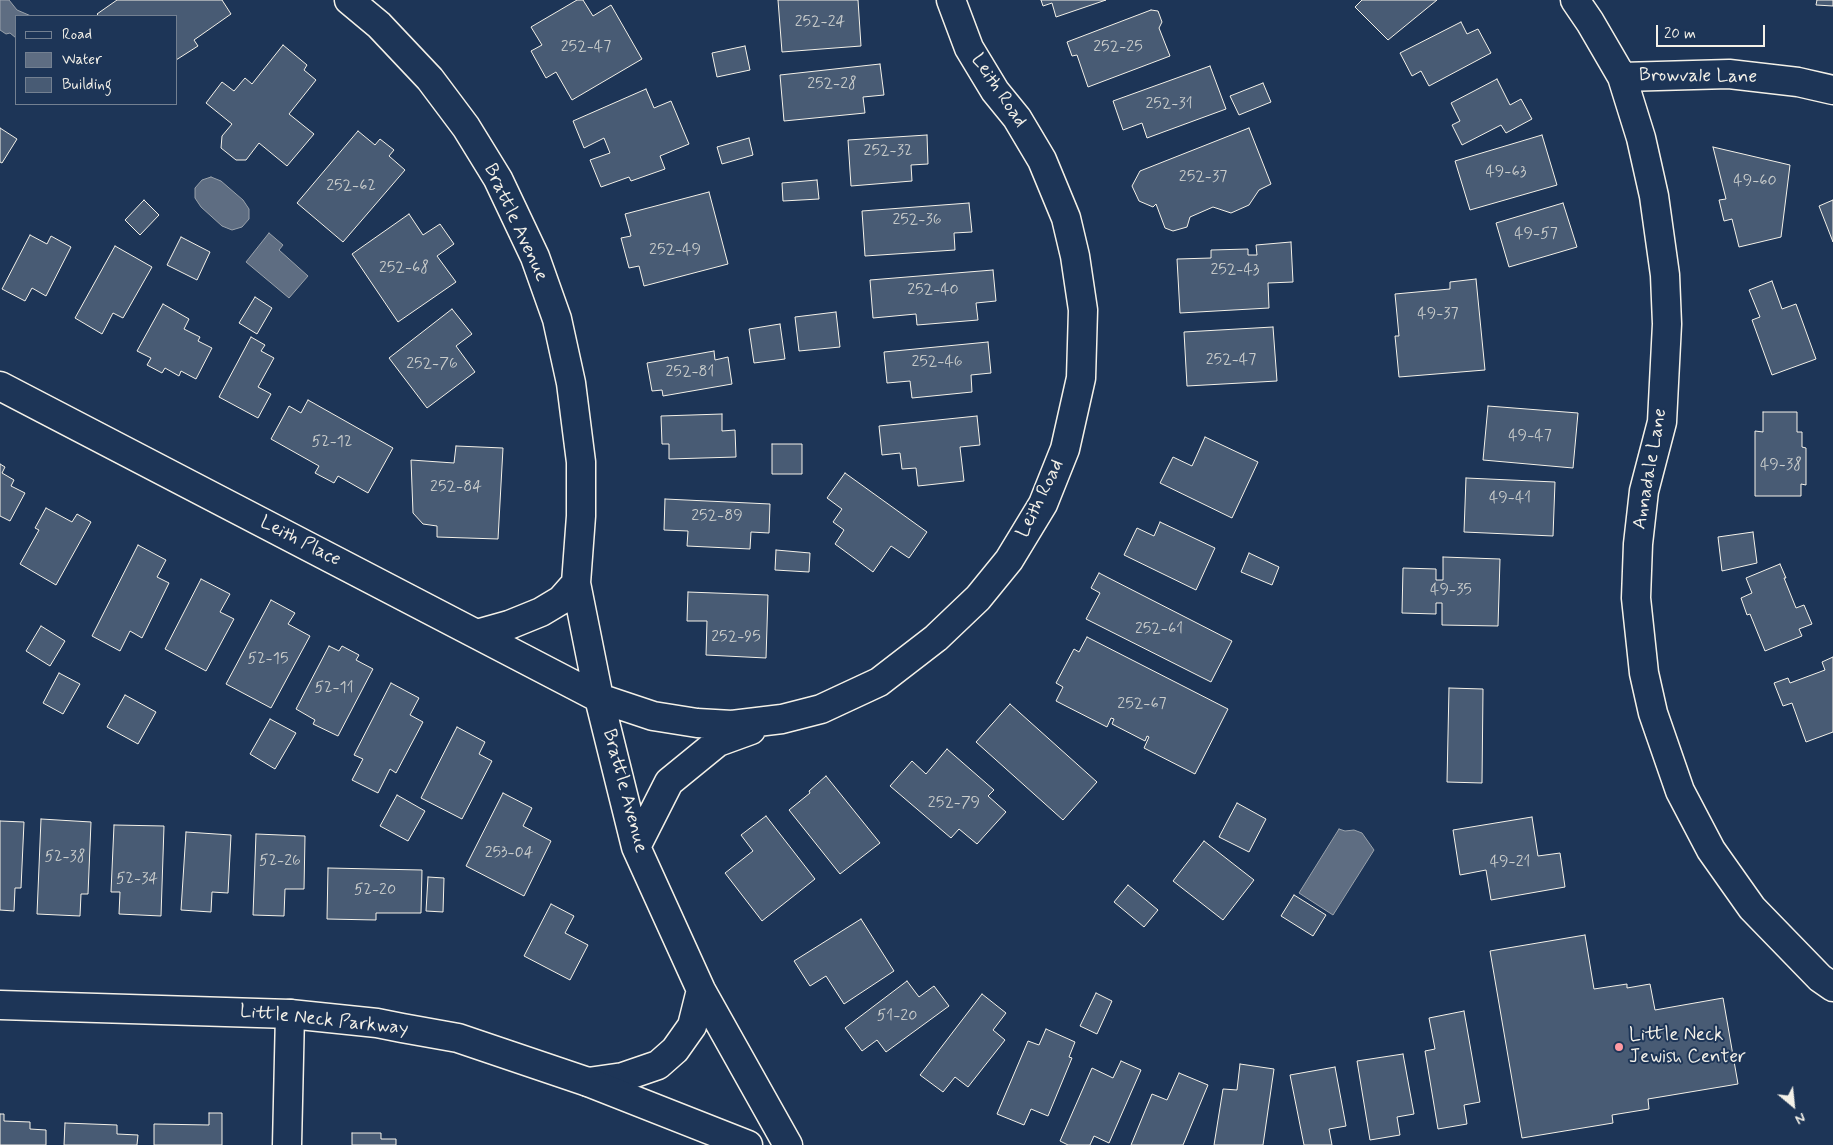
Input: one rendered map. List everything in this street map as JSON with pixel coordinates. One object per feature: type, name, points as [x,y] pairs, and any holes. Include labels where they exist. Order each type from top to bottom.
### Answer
[{"type":"street","name":"Brattle Avenue","points":[[349,0],[379,25],[430,80],[466,127],[498,179],[536,257],[557,319],[571,383],[581,462],[581,516],[576,583],[599,698],[636,847],[702,990],[788,1145]]},
{"type":"street","name":"Leith Road","points":[[599,698],[653,716],[696,724],[732,725],[782,719],[821,709],[879,682],[936,638],[978,598],[1009,560],[1043,504],[1065,449],[1081,378],[1083,310],[1075,256],[1066,218],[1042,160],[1017,118],[995,91],[968,48],[951,0]]},
{"type":"street","name":"Browvale Lane","points":[[1575,0],[1622,76],[1729,74],[1798,82],[1833,90]]},
{"type":"street","name":"Annadale Lane","points":[[1622,76],[1641,138],[1654,196],[1665,274],[1667,324],[1662,422],[1644,490],[1638,544],[1636,598],[1644,673],[1653,713],[1680,791],[1711,850],[1752,908],[1820,978],[1833,987]]},
{"type":"street","name":"Leith Place","points":[[0,386],[599,698]]},
{"type":"street","points":[[477,634],[509,625],[541,612],[561,600],[576,583]]},
{"type":"street","points":[[636,847],[669,782],[718,742],[782,719]]},
{"type":"street","points":[[588,1082],[623,1077],[658,1065],[674,1050],[692,1026],[702,990]]},
{"type":"street","name":"Little Neck Parkway","points":[[0,1005],[290,1014],[377,1023],[458,1038],[588,1082],[748,1145]]},
{"type":"street","points":[[287,1145],[290,1014]]},
{"type":"water","points":[[0,0],[9,0],[17,10],[29,15],[15,15],[15,37],[10,33],[6,34],[0,30]]},
{"type":"water","points":[[211,177],[221,181],[243,200],[249,209],[249,219],[242,227],[232,230],[222,226],[201,207],[195,198],[195,188],[202,180]]},
{"type":"water","points":[[269,233],[283,245],[279,250],[308,276],[289,298],[246,262]]},
{"type":"water","points":[[1339,829],[1345,831],[1354,830],[1362,833],[1374,850],[1333,915],[1299,893]]},
{"type":"building","points":[[117,0],[222,0],[231,14],[194,40],[198,46],[178,59],[178,15],[97,14]]},
{"type":"building","points":[[577,0],[583,0],[593,16],[611,5],[642,59],[572,100],[556,72],[546,78],[531,51],[542,45],[531,27]]},
{"type":"building","points":[[778,0],[858,0],[861,46],[782,52]]},
{"type":"building","points":[[1041,0],[1106,0],[1056,17],[1052,3],[1043,6]]},
{"type":"building","points":[[1362,0],[1437,0],[1388,40],[1355,7]]},
{"type":"building","points":[[1817,0],[1833,0],[1833,6],[1816,5]]},
{"type":"building","points":[[1151,10],[1158,11],[1162,22],[1159,28],[1170,56],[1088,87],[1077,55],[1072,56],[1067,42]]},
{"type":"building","points":[[1461,22],[1467,34],[1478,29],[1491,53],[1429,86],[1421,71],[1412,76],[1400,53]]},
{"type":"building","points":[[283,45],[307,65],[304,70],[316,80],[289,114],[314,134],[287,166],[259,143],[246,160],[236,160],[221,148],[222,136],[232,124],[206,103],[222,82],[234,91],[245,78],[252,84]]},
{"type":"building","points":[[745,46],[750,70],[717,77],[712,53]]},
{"type":"building","points":[[880,64],[884,95],[863,97],[865,113],[784,121],[780,75]]},
{"type":"building","points":[[1210,66],[1226,109],[1147,138],[1142,123],[1123,130],[1113,101]]},
{"type":"building","points":[[1497,79],[1510,105],[1521,99],[1532,119],[1506,133],[1501,125],[1462,145],[1452,125],[1460,121],[1451,103]]},
{"type":"building","points":[[1263,83],[1271,102],[1239,115],[1230,96]]},
{"type":"building","points":[[646,89],[654,108],[671,101],[689,144],[660,156],[665,169],[631,181],[629,177],[601,187],[590,160],[610,153],[604,138],[584,148],[573,121]]},
{"type":"building","points":[[0,128],[17,139],[2,163],[0,162]]},
{"type":"building","points":[[1249,128],[1271,184],[1259,190],[1249,205],[1231,213],[1213,207],[1190,217],[1187,227],[1173,231],[1165,228],[1156,204],[1153,207],[1139,201],[1132,186],[1140,171]]},
{"type":"building","points":[[358,131],[375,145],[380,139],[394,150],[389,156],[405,170],[343,242],[297,203]]},
{"type":"building","points":[[927,135],[928,164],[911,165],[912,181],[851,186],[848,140]]},
{"type":"building","points":[[1542,135],[1557,185],[1470,210],[1455,161]]},
{"type":"building","points":[[749,138],[753,155],[722,164],[717,147]]},
{"type":"building","points":[[1713,147],[1790,165],[1781,237],[1739,247],[1732,219],[1724,221],[1719,200],[1726,199]]},
{"type":"building","points":[[817,180],[819,199],[783,201],[782,183]]},
{"type":"building","points":[[709,192],[728,264],[644,286],[639,266],[629,268],[621,238],[631,236],[625,214]]},
{"type":"building","points":[[144,200],[159,215],[140,235],[125,220]]},
{"type":"building","points":[[1833,200],[1833,242],[1819,206]]},
{"type":"building","points":[[969,203],[972,232],[954,233],[955,250],[865,256],[862,211]]},
{"type":"building","points":[[1563,203],[1577,247],[1509,267],[1496,223]]},
{"type":"building","points":[[409,214],[423,235],[440,224],[454,244],[437,256],[456,282],[398,322],[352,254]]},
{"type":"building","points":[[30,235],[47,244],[51,236],[71,247],[46,296],[32,288],[25,301],[2,289]]},
{"type":"building","points":[[181,237],[210,252],[197,280],[167,265]]},
{"type":"building","points":[[1291,242],[1293,282],[1268,283],[1269,308],[1180,313],[1177,259],[1211,258],[1211,250],[1248,249],[1248,255],[1257,255],[1256,245]]},
{"type":"building","points":[[115,246],[152,267],[123,318],[113,313],[102,334],[75,318]]},
{"type":"building","points":[[993,270],[996,301],[976,303],[978,320],[917,325],[916,314],[873,318],[870,280]]},
{"type":"building","points":[[1476,279],[1485,370],[1399,377],[1395,336],[1399,336],[1395,294],[1450,289],[1450,282]]},
{"type":"building","points":[[1772,281],[1782,309],[1796,304],[1816,359],[1772,375],[1752,320],[1760,317],[1749,290]]},
{"type":"building","points":[[255,297],[272,308],[257,334],[239,323]]},
{"type":"building","points":[[163,304],[189,319],[184,329],[200,337],[198,341],[212,348],[196,379],[181,371],[179,376],[165,368],[162,373],[147,365],[151,358],[137,351]]},
{"type":"building","points":[[452,309],[472,334],[456,346],[475,372],[427,408],[389,358]]},
{"type":"building","points":[[836,312],[840,347],[799,351],[795,317]]},
{"type":"building","points":[[780,324],[785,359],[754,363],[749,329]]},
{"type":"building","points":[[1273,327],[1277,381],[1187,386],[1184,332]]},
{"type":"building","points":[[251,337],[265,345],[261,351],[274,358],[258,387],[271,394],[258,418],[219,397]]},
{"type":"building","points":[[988,342],[991,373],[971,375],[972,392],[912,398],[910,381],[887,383],[884,352]]},
{"type":"building","points":[[714,351],[715,360],[728,357],[732,384],[663,396],[662,390],[652,391],[647,363]]},
{"type":"building","points":[[308,400],[393,448],[368,493],[338,476],[334,483],[315,473],[319,466],[271,439],[289,406],[301,413]]},
{"type":"building","points":[[1488,406],[1578,413],[1573,468],[1483,460]]},
{"type":"building","points":[[1763,412],[1797,412],[1797,432],[1802,432],[1802,447],[1806,448],[1806,485],[1801,484],[1801,496],[1755,496],[1755,431],[1763,432]]},
{"type":"building","points":[[722,414],[722,431],[735,430],[736,457],[669,459],[669,444],[662,444],[661,416]]},
{"type":"building","points":[[977,416],[980,445],[960,447],[964,481],[918,486],[916,468],[902,469],[900,453],[882,455],[879,426]]},
{"type":"building","points":[[1205,437],[1258,462],[1232,518],[1160,483],[1173,457],[1192,466]]},
{"type":"building","points":[[772,444],[802,444],[802,474],[772,474]]},
{"type":"building","points":[[456,446],[503,448],[498,539],[437,537],[437,526],[423,524],[413,513],[411,460],[454,463]]},
{"type":"building","points":[[0,464],[5,467],[2,473],[14,480],[11,486],[25,493],[10,521],[0,516]]},
{"type":"building","points":[[845,473],[927,532],[909,558],[891,546],[873,572],[835,544],[844,530],[833,522],[842,509],[827,498]]},
{"type":"building","points":[[1466,478],[1555,482],[1553,536],[1464,532]]},
{"type":"building","points":[[665,499],[770,504],[769,533],[751,532],[750,549],[687,546],[688,531],[664,530]]},
{"type":"building","points":[[46,508],[72,522],[77,514],[91,522],[56,585],[20,564],[39,530],[35,528]]},
{"type":"building","points":[[1160,522],[1215,548],[1196,590],[1124,555],[1137,528],[1154,536]]},
{"type":"building","points":[[1753,532],[1757,563],[1722,571],[1718,537]]},
{"type":"building","points":[[138,545],[166,560],[157,577],[169,583],[142,638],[130,631],[120,651],[92,636]]},
{"type":"building","points":[[776,550],[810,553],[809,572],[775,570]]},
{"type":"building","points":[[1249,553],[1279,567],[1272,585],[1241,572]]},
{"type":"building","points":[[1443,557],[1500,559],[1498,626],[1442,625],[1442,603],[1436,603],[1436,614],[1402,613],[1403,568],[1436,569],[1436,580],[1443,580]]},
{"type":"building","points":[[1780,564],[1796,608],[1804,605],[1812,624],[1799,629],[1802,636],[1765,651],[1750,614],[1747,615],[1741,598],[1752,593],[1746,578]]},
{"type":"building","points":[[1099,573],[1232,641],[1211,682],[1086,619],[1100,593],[1091,588]]},
{"type":"building","points":[[201,579],[230,594],[220,612],[234,619],[206,671],[165,649]]},
{"type":"building","points":[[688,592],[768,595],[766,658],[706,655],[707,621],[687,621]]},
{"type":"building","points":[[271,600],[295,613],[288,624],[310,636],[271,708],[226,684]]},
{"type":"building","points":[[41,626],[65,641],[50,666],[26,651]]},
{"type":"building","points":[[1087,637],[1228,709],[1195,774],[1144,748],[1149,737],[1147,736],[1145,741],[1112,724],[1114,719],[1111,718],[1107,727],[1056,701],[1063,687],[1056,683],[1074,649],[1079,652]]},
{"type":"building","points":[[329,646],[339,651],[342,646],[359,655],[356,660],[373,669],[338,736],[313,724],[315,720],[296,709]]},
{"type":"building","points":[[1833,657],[1833,732],[1806,742],[1792,703],[1783,706],[1774,683],[1788,678],[1790,683],[1825,670],[1822,662]]},
{"type":"building","points":[[59,673],[80,684],[63,714],[43,703]]},
{"type":"building","points":[[391,683],[419,698],[410,715],[423,722],[396,773],[390,769],[378,793],[352,780],[363,759],[354,755]]},
{"type":"building","points":[[1449,688],[1483,689],[1482,783],[1447,782]]},
{"type":"building","points":[[125,695],[156,712],[138,744],[107,727]]},
{"type":"building","points":[[1010,704],[1097,782],[1063,820],[976,742]]},
{"type":"building","points":[[270,719],[296,733],[275,769],[250,754]]},
{"type":"building","points":[[457,727],[485,742],[479,754],[492,761],[462,819],[421,798]]},
{"type":"building","points":[[947,749],[994,790],[988,796],[1006,812],[977,844],[959,829],[951,838],[890,786],[912,761],[926,774]]},
{"type":"building","points":[[826,776],[880,843],[840,874],[789,810],[810,793],[809,791]]},
{"type":"building","points":[[503,793],[532,808],[523,826],[551,841],[524,896],[466,866]]},
{"type":"building","points":[[397,795],[425,811],[408,841],[380,826]]},
{"type":"building","points":[[1237,803],[1266,819],[1249,852],[1219,837]]},
{"type":"building","points":[[766,816],[815,879],[762,921],[725,873],[753,851],[741,835]]},
{"type":"building","points":[[1532,817],[1538,856],[1560,853],[1565,887],[1491,900],[1486,870],[1460,875],[1453,830]]},
{"type":"building","points":[[41,819],[91,822],[88,894],[81,894],[80,916],[37,914]]},
{"type":"building","points":[[0,821],[24,822],[21,888],[15,888],[14,911],[0,910]]},
{"type":"building","points":[[114,825],[164,826],[161,916],[119,914],[120,892],[111,892]]},
{"type":"building","points":[[186,832],[231,835],[228,893],[212,892],[211,912],[181,910]]},
{"type":"building","points":[[256,834],[305,836],[304,889],[285,889],[284,916],[253,915]]},
{"type":"building","points":[[1204,841],[1254,880],[1223,920],[1173,881]]},
{"type":"building","points":[[328,868],[422,870],[421,913],[376,913],[376,920],[327,919]]},
{"type":"building","points":[[428,877],[444,878],[443,912],[426,911]]},
{"type":"building","points":[[1128,885],[1158,910],[1144,927],[1114,902]]},
{"type":"building","points":[[1294,895],[1326,915],[1313,936],[1281,916]]},
{"type":"building","points":[[551,904],[574,916],[565,933],[588,945],[570,980],[524,956]]},
{"type":"building","points":[[861,919],[894,971],[844,1004],[826,976],[810,986],[794,961]]},
{"type":"building","name":"Little Neck Jewish Center","points":[[1585,935],[1594,989],[1627,984],[1627,988],[1650,984],[1655,1010],[1723,998],[1738,1084],[1648,1099],[1649,1109],[1612,1115],[1613,1123],[1522,1138],[1490,951]]},
{"type":"building","points":[[907,981],[919,997],[934,986],[949,1006],[886,1052],[877,1040],[862,1051],[845,1028]]},
{"type":"building","points":[[1096,993],[1112,1001],[1097,1034],[1080,1026]]},
{"type":"building","points":[[982,994],[1006,1013],[993,1030],[1005,1040],[968,1087],[955,1077],[943,1092],[920,1075]]},
{"type":"building","points":[[1464,1011],[1480,1102],[1464,1105],[1467,1124],[1438,1129],[1425,1051],[1435,1049],[1429,1018]]},
{"type":"building","points":[[1046,1029],[1075,1042],[1069,1057],[1072,1058],[1048,1116],[1031,1109],[1024,1125],[997,1114],[1028,1041],[1039,1045]]},
{"type":"building","points":[[1403,1054],[1414,1114],[1397,1117],[1400,1135],[1370,1140],[1357,1061]]},
{"type":"building","points":[[1121,1061],[1141,1070],[1109,1143],[1094,1136],[1090,1145],[1068,1145],[1060,1141],[1092,1068],[1113,1078]]},
{"type":"building","points":[[1240,1064],[1274,1069],[1263,1145],[1214,1145],[1223,1089],[1237,1090]]},
{"type":"building","points":[[1335,1067],[1346,1126],[1329,1129],[1332,1145],[1304,1145],[1290,1075]]},
{"type":"building","points":[[1179,1073],[1208,1085],[1183,1145],[1131,1145],[1152,1094],[1167,1100]]},
{"type":"building","points":[[209,1113],[222,1113],[222,1145],[154,1145],[154,1124],[209,1125]]},
{"type":"building","points":[[0,1114],[4,1114],[4,1121],[30,1122],[30,1129],[46,1130],[46,1145],[0,1145]]},
{"type":"building","points":[[65,1123],[117,1125],[117,1134],[138,1135],[137,1145],[64,1145]]},
{"type":"building","points":[[352,1133],[381,1133],[381,1139],[396,1139],[396,1145],[352,1145]]},
{"type":"place","name":"Little Neck Jewish Center","points":[[1619,1047]]}]
